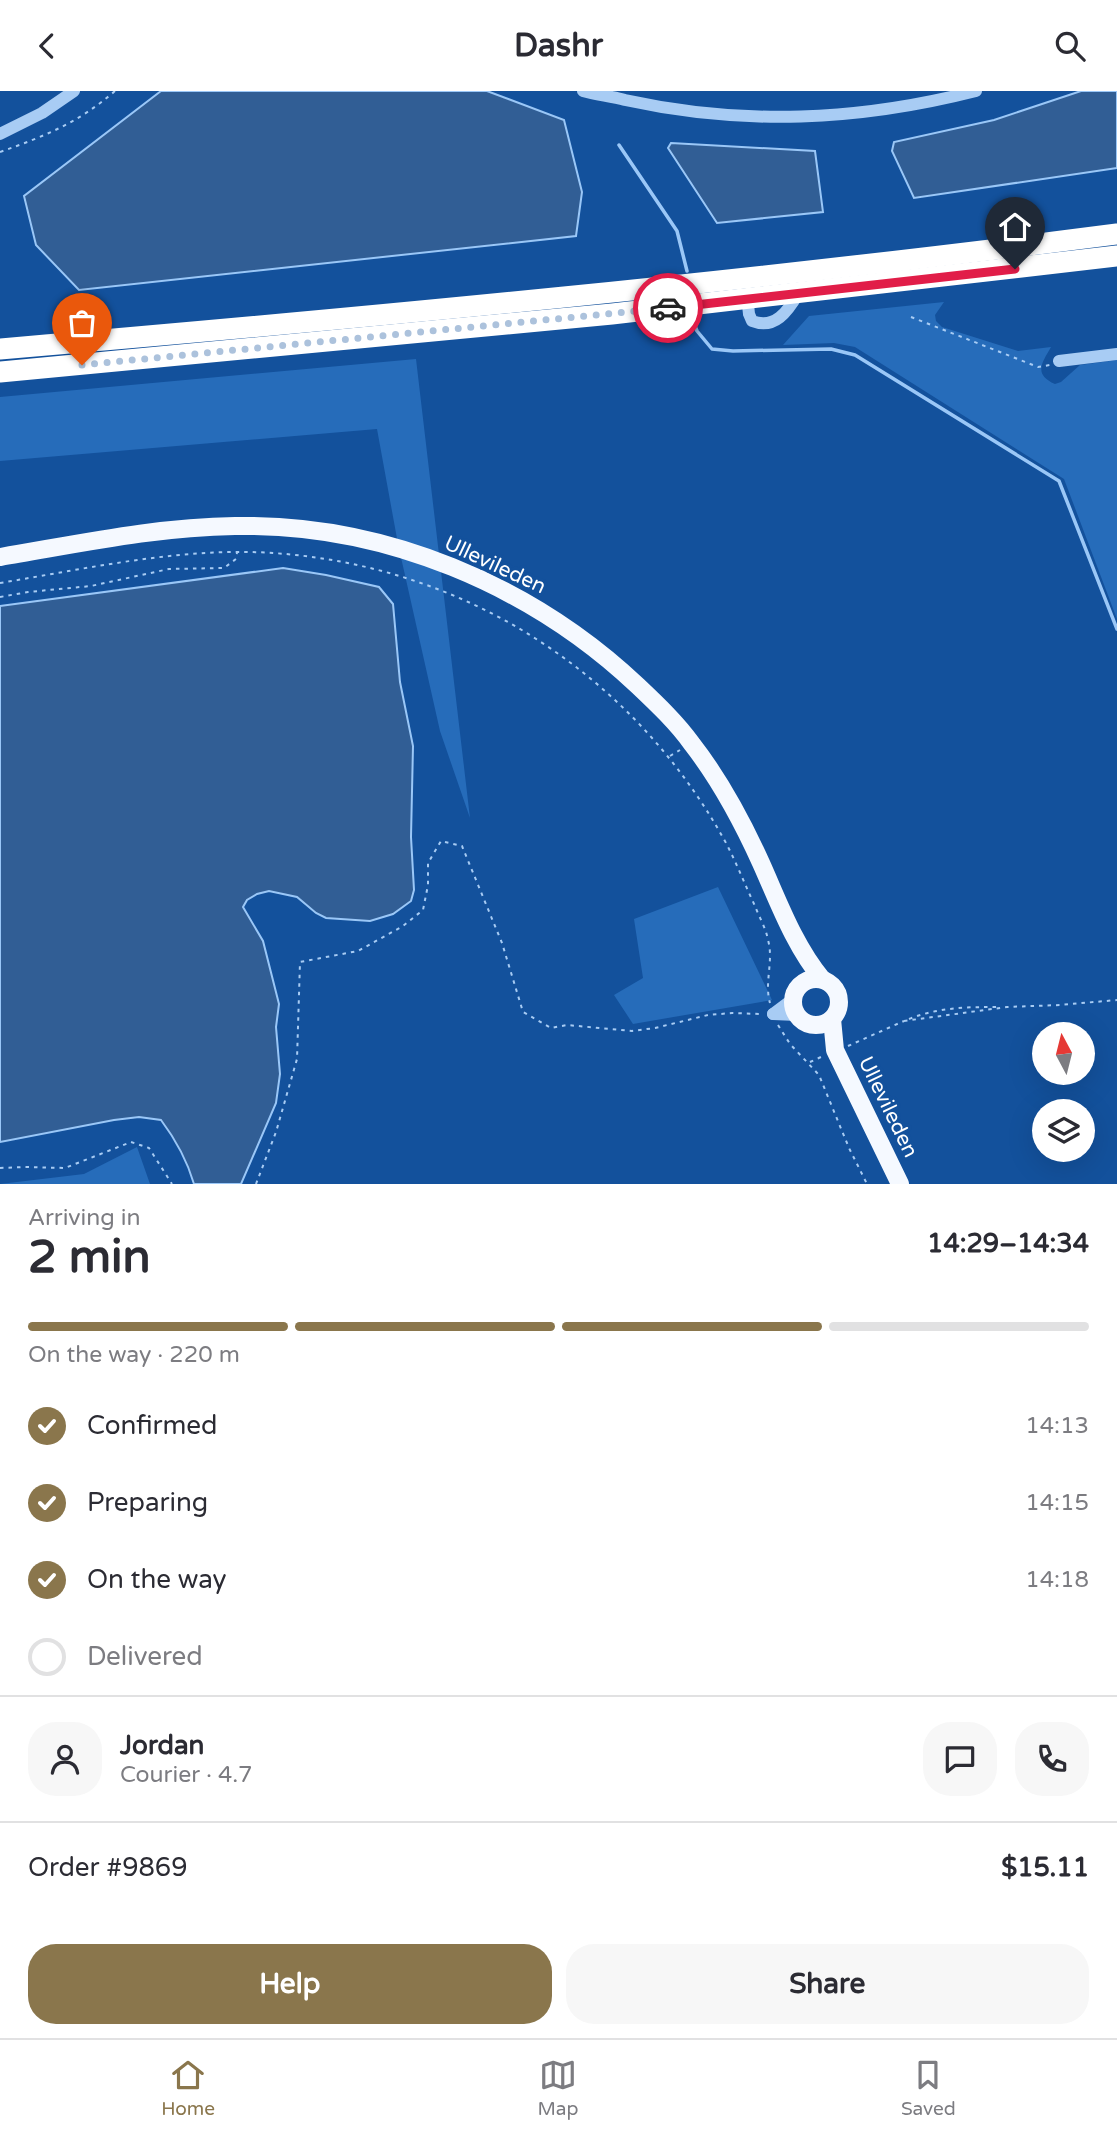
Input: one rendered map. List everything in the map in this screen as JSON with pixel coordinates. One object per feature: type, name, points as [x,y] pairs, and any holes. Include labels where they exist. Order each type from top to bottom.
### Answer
[{"type":"highway","points":[[0,349],[410,312],[1117,234]]},
{"type":"highway","points":[[0,372],[426,333],[1117,257]]},
{"type":"main road","name":"Ullevileden","points":[[0,557],[192,527],[278,527],[329,533],[414,553],[502,589],[550,616],[589,643],[656,704],[692,743],[728,798],[801,951],[822,979]]},
{"type":"main road","name":"Ullevileden","points":[[801,951],[803,982]]},
{"type":"main road","points":[[822,979],[832,985],[839,996],[838,1008],[832,1019],[820,1025],[807,1024],[795,1007],[796,989],[803,982],[822,979]]},
{"type":"main road","name":"Ullevileden","points":[[832,1019],[835,1051]]},
{"type":"main road","name":"Ullevileden","points":[[814,1025],[835,1051],[900,1184]]},
{"type":"street","points":[[0,134],[42,113],[74,91]]},
{"type":"street","points":[[583,91],[621,95],[688,112],[756,117],[876,112],[909,107],[968,92]]},
{"type":"street","points":[[746,277],[747,299]]},
{"type":"street","points":[[1059,361],[1117,354]]},
{"type":"street","points":[[774,1015],[795,1007]]},
{"type":"path","points":[[0,152],[74,122],[115,91]]},
{"type":"path","points":[[911,317],[1038,367],[1046,367],[1059,361]]},
{"type":"path","points":[[0,597],[91,586],[169,569],[223,568],[236,559],[237,552]]},
{"type":"path","points":[[0,583],[194,554],[274,553],[325,558],[415,580],[504,618],[563,657],[641,724],[706,807],[735,860],[768,940],[771,954],[766,986],[774,1015],[790,1044],[819,1075],[867,1184]]},
{"type":"path","points":[[256,1184],[276,1132],[297,1059],[300,962],[358,951],[403,926],[423,910],[428,885],[428,863],[441,841],[462,846],[502,943],[523,1012],[551,1028],[567,1025],[632,1031],[708,1015],[774,1015]]},
{"type":"path","points":[[809,1062],[932,1011],[953,1007],[1060,1006],[1117,1000]]},
{"type":"path","points":[[904,1021],[1007,1007]]},
{"type":"path","points":[[0,1168],[65,1168],[131,1142],[149,1149],[172,1184]]},
{"type":"shaded area","points":[[161,91],[487,91],[564,120],[582,192],[576,236],[79,290],[36,245],[24,196]]},
{"type":"shaded area","points":[[1081,91],[1117,91],[1117,168],[914,198],[892,151],[894,142],[994,120]]},
{"type":"shaded area","points":[[671,143],[815,151],[823,212],[717,223],[668,148]]},
{"type":"shaded area","points":[[944,302],[935,315],[936,321],[942,327],[1018,351],[1051,347],[1041,368],[1044,376],[1055,384],[1080,365],[1117,360],[1117,619],[1064,479],[855,347],[834,343],[783,345],[809,316]]},
{"type":"shaded area","points":[[416,359],[470,818],[440,731],[398,544],[377,429],[0,461],[0,397]]},
{"type":"shaded area","points":[[283,568],[379,587],[393,604],[400,682],[413,746],[411,837],[414,890],[411,901],[393,914],[370,921],[326,918],[297,897],[269,891],[247,900],[243,907],[263,941],[279,1004],[276,1027],[280,1074],[276,1103],[241,1184],[194,1184],[172,1135],[161,1120],[139,1117],[114,1120],[0,1142],[0,606]]},
{"type":"shaded area","points":[[718,887],[772,1000],[633,1024],[614,995],[643,978],[634,919]]},
{"type":"shaded area","points":[[137,1147],[150,1184],[0,1184],[84,1174]]},
{"type":"waterway","points":[[619,145],[677,231],[687,271]]},
{"type":"waterway","points":[[692,318],[697,331],[712,349],[831,349],[855,355],[1059,481],[1117,629]]},
{"type":"way so far","points":[[82,365],[668,308]]},
{"type":"route","points":[[668,308],[1015,269]]}]
